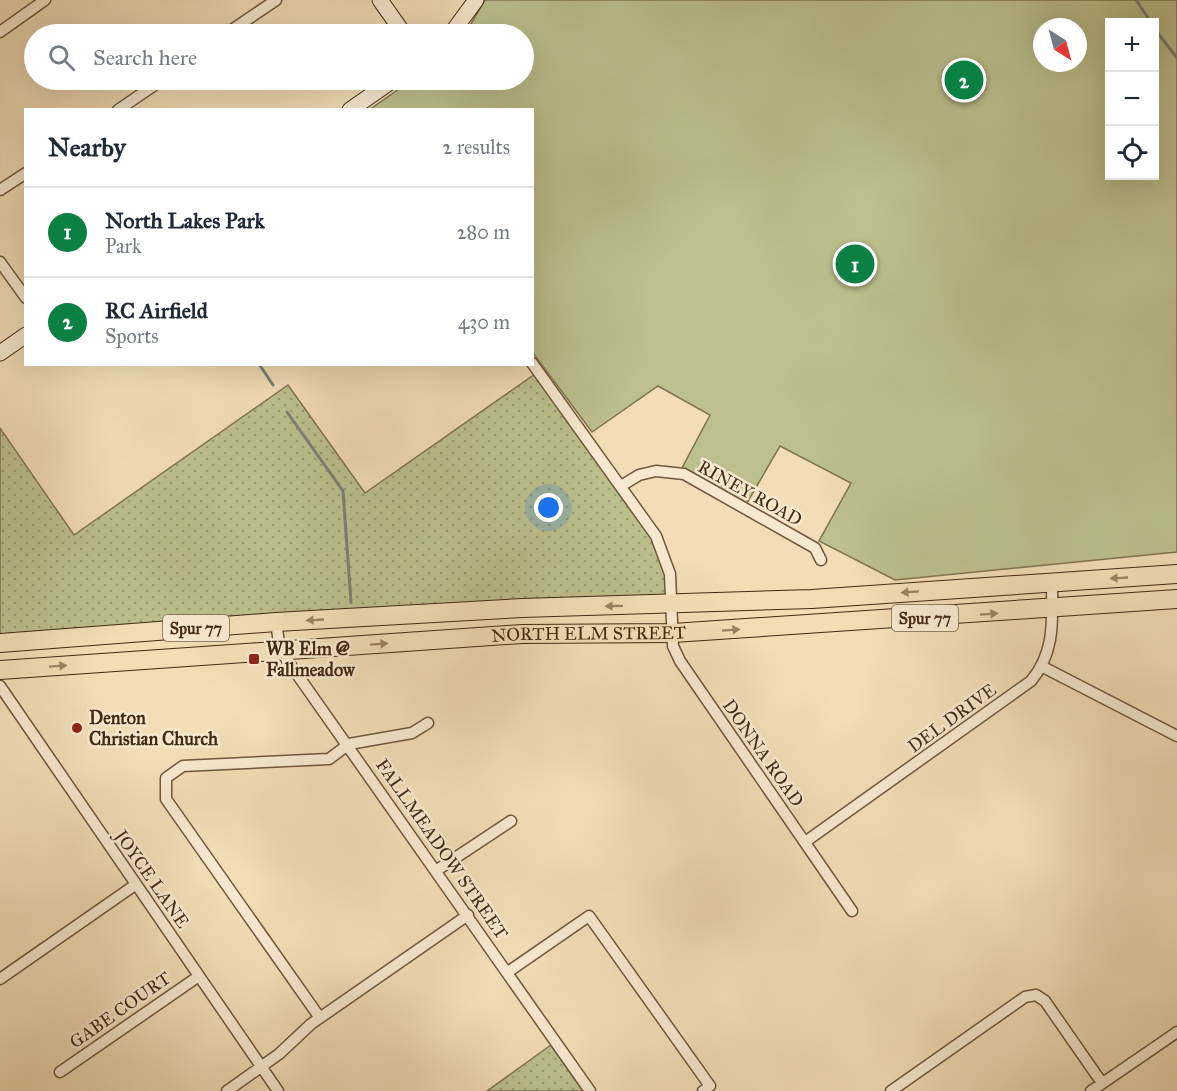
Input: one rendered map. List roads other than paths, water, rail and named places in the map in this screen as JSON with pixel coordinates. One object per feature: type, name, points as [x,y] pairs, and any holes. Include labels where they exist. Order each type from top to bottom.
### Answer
[{"type":"main road","name":"NORTH ELM STREET","points":[[0,643],[276,622],[522,608],[673,605],[1177,574]]},
{"type":"main road","name":"NORTH ELM STREET","points":[[0,670],[522,634],[673,633],[1177,599]]},
{"type":"street","points":[[0,33],[45,0]]},
{"type":"street","points":[[241,24],[276,0]]},
{"type":"street","points":[[380,0],[397,24]]},
{"type":"street","points":[[458,24],[476,0]]},
{"type":"street","points":[[121,108],[147,90]]},
{"type":"street","points":[[353,108],[379,90]]},
{"type":"street","points":[[0,190],[24,174]]},
{"type":"street","points":[[0,262],[24,295]]},
{"type":"street","points":[[0,353],[24,336]]},
{"type":"street","points":[[534,366],[621,486],[661,546],[670,574],[673,605]]},
{"type":"street","name":"RINEY ROAD","points":[[621,486],[639,475],[656,471],[684,474],[815,548],[821,560]]},
{"type":"street","points":[[1052,582],[1052,631],[1043,667],[1177,736]]},
{"type":"street","name":"DONNA ROAD","points":[[673,605],[675,651],[686,672],[852,911]]},
{"type":"street","name":"FALLMEADOW STREET","points":[[276,622],[280,650],[349,744],[590,1091]]},
{"type":"street","name":"DEL DRIVE","points":[[805,842],[1031,681],[1043,667]]},
{"type":"street","name":"JOYCE LANE","points":[[0,686],[278,1091]]},
{"type":"street","points":[[320,1018],[166,799],[164,788],[166,778],[183,766],[328,759],[349,744],[412,733],[428,723]]},
{"type":"street","points":[[437,870],[511,821]]},
{"type":"street","points":[[0,979],[135,885]]},
{"type":"street","points":[[227,1091],[261,1067],[320,1018],[468,915]]},
{"type":"street","points":[[508,972],[589,916],[710,1086],[703,1091]]},
{"type":"street","name":"GABE COURT","points":[[60,1072],[199,976]]},
{"type":"street","points":[[891,1091],[1025,997],[1036,995],[1044,1001],[1102,1083]]},
{"type":"street","points":[[1091,1091],[1177,1032]]},
{"type":"waterway","points":[[1136,0],[1148,18]]},
{"type":"waterway","points":[[1159,35],[1177,58]]},
{"type":"waterway","points":[[260,366],[273,385]]},
{"type":"waterway","points":[[287,412],[343,491],[351,602]]},
{"type":"place","name":"RC Airfield","points":[[964,80]]},
{"type":"place","name":"North Lakes Park","points":[[855,264]]},
{"type":"place","name":"WB Elm @ Fallmeadow","points":[[254,659]]},
{"type":"place","name":"Denton Christian Church","points":[[77,728]]}]
